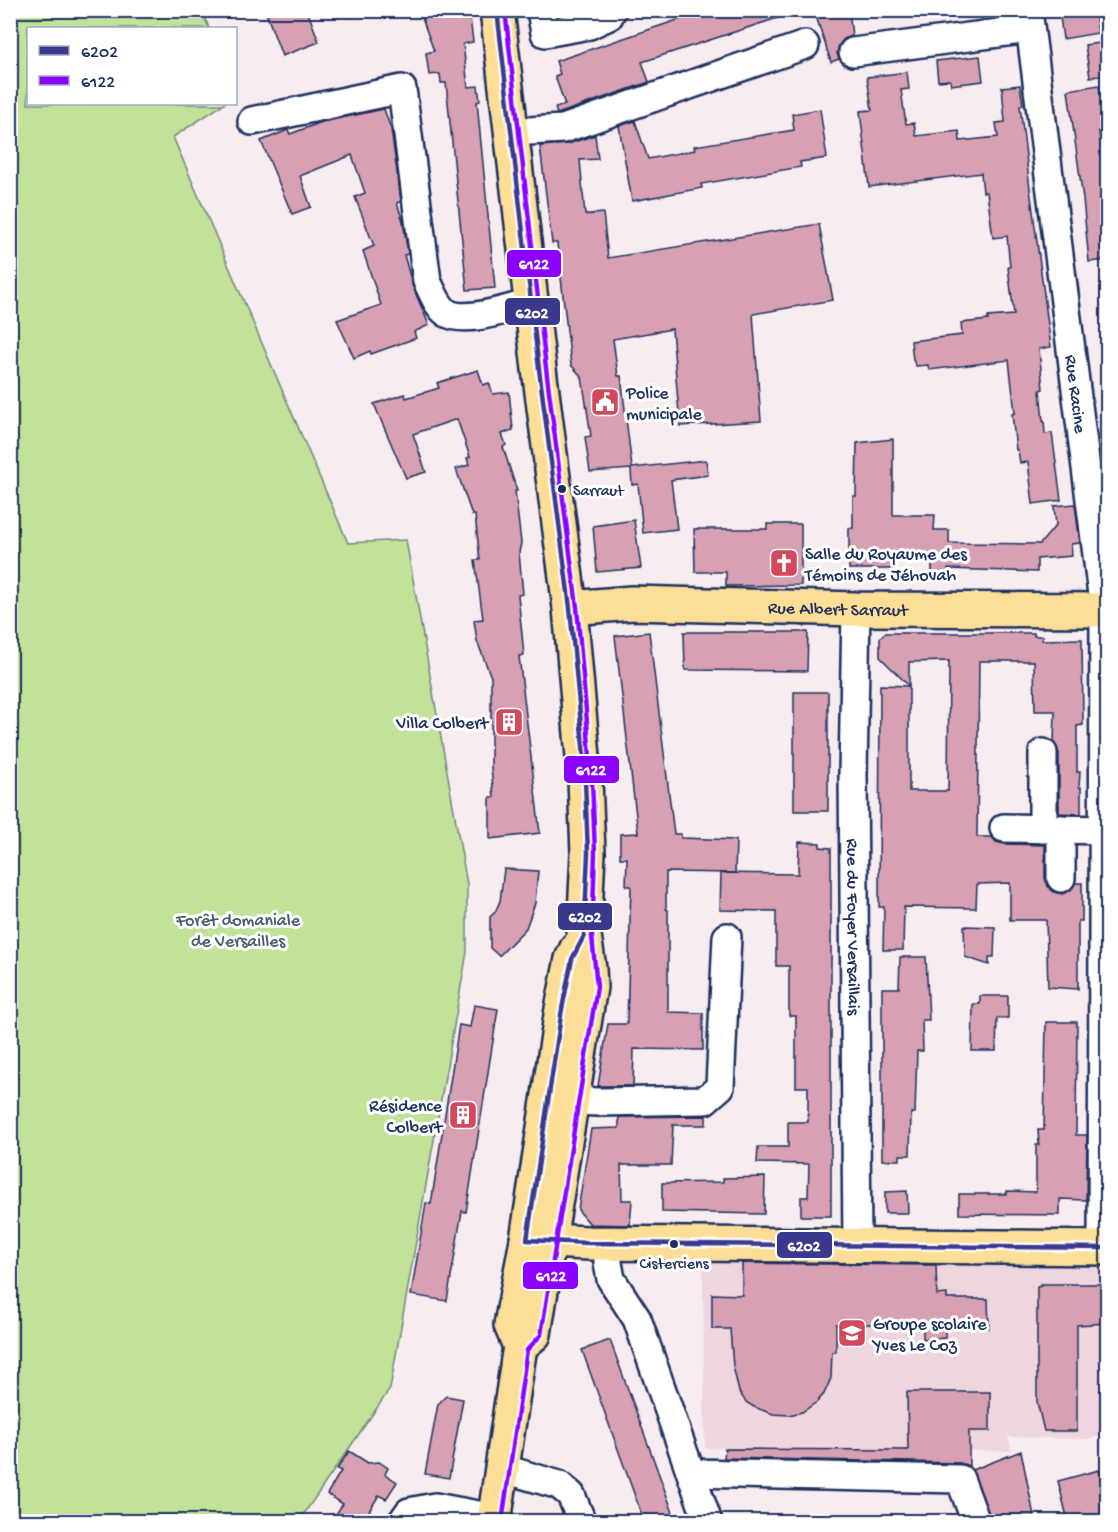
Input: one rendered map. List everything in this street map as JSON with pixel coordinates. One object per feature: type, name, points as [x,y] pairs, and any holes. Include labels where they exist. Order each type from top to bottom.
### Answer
[{"type":"main road","points":[[494,1520],[520,1346],[511,1325],[539,1241],[572,1101],[590,987],[584,936],[588,853],[585,780],[570,608],[497,10]]},
{"type":"main road","name":"Rue Albert Sarraut","points":[[570,608],[632,603],[856,609],[1106,610]]},
{"type":"main road","points":[[539,1241],[562,1009],[572,959],[584,936]]},
{"type":"main road","points":[[539,1241],[1105,1248]]},
{"type":"street","points":[[541,10],[545,33],[588,18],[609,16],[612,10]]},
{"type":"street","points":[[853,52],[1029,20]]},
{"type":"street","name":"Rue Racine","points":[[1029,20],[1106,610],[1103,830],[1105,1248]]},
{"type":"street","points":[[511,132],[562,129],[805,45]]},
{"type":"street","points":[[252,121],[402,89],[427,281],[435,299],[446,312],[460,318],[531,303]]},
{"type":"street","name":"Rue du Foyer Versaillais","points":[[856,609],[853,774],[857,1245]]},
{"type":"street","points":[[1043,753],[1052,829],[1061,878]]},
{"type":"street","points":[[1004,828],[1103,830]]},
{"type":"street","points":[[572,1101],[705,1100],[720,1088],[727,937]]},
{"type":"street","points":[[608,1243],[611,1279],[638,1318],[708,1521]]},
{"type":"street","points":[[501,1468],[559,1485],[571,1495],[582,1521]]},
{"type":"street","points":[[691,1473],[960,1479],[976,1521]]},
{"type":"street","points":[[402,1521],[409,1512],[435,1507],[494,1520]]},
{"type":"shaded area","name":"Groupe scolaire Yves Le Coz","points":[[703,1260],[1107,1264],[1107,1434],[1087,1439],[1008,1437],[1012,1451],[705,1448]]},
{"type":"green space","name":"Forêt domaniale de Versailles","points":[[10,11],[202,11],[209,27],[27,27],[27,105],[222,105],[173,137],[348,543],[406,540],[467,884],[467,952],[390,1389],[299,1521],[11,1521]]},
{"type":"building","points":[[265,10],[307,10],[319,42],[282,56]]},
{"type":"building","points":[[419,10],[469,10],[473,42],[463,44],[468,87],[478,86],[480,101],[477,102],[495,288],[467,290],[446,83],[441,83],[440,74],[429,75],[426,53],[434,51]]},
{"type":"building","points":[[707,10],[789,10],[790,14],[642,62],[649,82],[557,114],[555,108],[565,105],[555,76],[560,74],[556,61]]},
{"type":"building","points":[[814,10],[849,10],[852,36],[844,39],[839,45],[837,53],[839,59],[831,62]]},
{"type":"building","points":[[1059,10],[1095,10],[1098,33],[1063,39]]},
{"type":"building","points":[[1107,42],[1107,75],[1090,77],[1085,45]]},
{"type":"building","points":[[980,56],[983,81],[951,85],[950,80],[938,81],[936,61]]},
{"type":"building","points":[[907,72],[909,89],[901,90],[906,124],[914,123],[916,136],[959,131],[960,141],[998,137],[996,123],[1005,122],[1002,87],[1020,85],[1023,105],[1020,106],[1051,347],[1039,349],[1043,421],[1045,434],[1052,433],[1061,500],[1033,504],[1028,462],[1020,463],[1018,450],[1016,450],[1012,414],[1015,413],[1009,360],[929,370],[928,365],[916,366],[913,360],[911,341],[962,335],[961,323],[988,320],[988,317],[1014,315],[1007,236],[993,238],[987,192],[983,192],[981,173],[869,187],[860,111],[872,110],[867,77]]},
{"type":"building","points":[[1099,85],[1106,130],[1099,131],[1104,168],[1107,168],[1107,260],[1089,262],[1068,90]]},
{"type":"building","points":[[384,109],[391,129],[401,201],[397,203],[403,221],[408,254],[404,255],[413,287],[429,325],[414,332],[416,338],[354,358],[337,320],[381,305],[363,251],[374,246],[355,197],[365,193],[352,155],[300,176],[311,207],[292,214],[261,141],[288,130],[290,134],[322,122]]},
{"type":"building","points":[[820,109],[827,158],[800,162],[801,167],[701,184],[702,188],[632,201],[619,126],[635,121],[648,159],[695,150],[694,146],[794,130],[792,114]]},
{"type":"building","points":[[595,135],[598,159],[580,160],[585,215],[603,213],[608,258],[819,224],[833,300],[753,314],[761,421],[680,426],[672,329],[613,339],[618,376],[621,376],[632,468],[706,460],[708,475],[671,480],[677,529],[643,533],[638,484],[632,485],[631,469],[590,472],[585,437],[591,436],[582,377],[571,365],[557,243],[552,243],[540,146],[568,144]]},
{"type":"building","points":[[478,370],[483,385],[489,383],[493,394],[509,392],[513,430],[502,434],[506,445],[503,447],[517,491],[515,491],[521,543],[519,553],[523,594],[518,595],[524,655],[519,656],[540,833],[490,839],[490,797],[494,797],[491,768],[491,677],[477,641],[474,620],[483,619],[475,560],[480,560],[475,515],[472,515],[456,469],[469,465],[467,458],[470,457],[457,419],[413,434],[426,472],[406,478],[374,404],[405,394],[406,398],[439,388],[437,383]]},
{"type":"building","points":[[893,439],[893,515],[935,515],[934,530],[949,530],[949,543],[1040,544],[1056,525],[1054,506],[1075,504],[1080,543],[1071,544],[1072,556],[1037,559],[1037,572],[948,569],[948,578],[932,578],[932,554],[893,557],[893,569],[849,569],[849,528],[853,528],[857,443]]},
{"type":"building","points":[[634,520],[641,568],[597,572],[593,526]]},
{"type":"building","points":[[767,524],[801,524],[801,585],[726,586],[726,572],[695,572],[694,529],[767,529]]},
{"type":"building","points":[[649,632],[674,834],[681,834],[681,838],[736,840],[735,873],[666,872],[668,1012],[703,1013],[703,1050],[634,1049],[633,1086],[598,1086],[608,1024],[627,1024],[631,886],[626,886],[627,858],[620,858],[620,834],[638,833],[615,636]]},
{"type":"building","points":[[684,632],[808,632],[807,671],[685,670]]},
{"type":"building","points":[[885,633],[1034,633],[1034,636],[1042,636],[1042,640],[1082,639],[1083,725],[1077,726],[1077,772],[1080,772],[1081,814],[1059,813],[1059,753],[1054,743],[1055,711],[1035,711],[1034,661],[979,661],[977,837],[992,837],[996,842],[1004,844],[1045,845],[1045,878],[1048,886],[1054,892],[1062,894],[1069,891],[1075,883],[1082,883],[1082,921],[1078,921],[1078,989],[1048,987],[1046,920],[1010,920],[1010,883],[977,884],[976,908],[904,907],[903,950],[883,950],[884,907],[879,907],[880,685],[909,686],[880,657],[880,638]],"holes":[[[949,661],[948,791],[909,791],[909,662]]]},
{"type":"building","points":[[794,692],[828,692],[828,811],[794,811]]},
{"type":"building","points":[[799,842],[820,843],[820,847],[831,848],[831,1216],[801,1216],[801,1197],[808,1197],[809,1164],[757,1163],[758,1147],[788,1147],[788,1122],[808,1122],[808,1087],[796,1087],[796,1016],[789,1016],[789,966],[776,966],[776,911],[720,910],[721,873],[798,874]]},
{"type":"building","points":[[504,869],[538,871],[535,903],[526,928],[499,956],[490,948],[490,917],[500,901]]},
{"type":"building","points":[[964,926],[995,927],[994,957],[989,957],[989,965],[965,957]]},
{"type":"building","points":[[900,957],[926,957],[929,1020],[922,1020],[923,1051],[917,1051],[915,1113],[911,1113],[910,1155],[900,1155],[900,1160],[882,1160],[882,988],[899,988]]},
{"type":"building","points":[[980,996],[1008,996],[1008,1018],[997,1018],[996,1051],[972,1051],[973,1004],[980,1004]]},
{"type":"building","name":"Résidence Colbert","points":[[474,1005],[498,1009],[466,1212],[462,1211],[447,1301],[411,1295],[426,1203],[431,1204],[459,1025],[470,1027]]},
{"type":"building","points":[[1046,1022],[1077,1022],[1076,1135],[1087,1135],[1086,1200],[1060,1199],[1060,1215],[959,1214],[959,1194],[1036,1192],[1036,1145],[1039,1145],[1038,1130],[1044,1130]]},
{"type":"building","points":[[706,1116],[706,1125],[673,1125],[671,1165],[621,1165],[622,1200],[632,1200],[630,1225],[590,1224],[578,1210],[591,1129],[619,1128],[619,1117]]},
{"type":"building","points":[[765,1177],[764,1214],[662,1212],[662,1183],[723,1182],[723,1178]]},
{"type":"building","points":[[907,1191],[908,1213],[885,1213],[885,1192]]},
{"type":"building","points":[[742,1263],[936,1265],[937,1295],[947,1294],[947,1299],[988,1299],[989,1328],[945,1328],[945,1338],[923,1339],[923,1324],[836,1324],[836,1352],[832,1352],[831,1378],[824,1394],[802,1412],[789,1415],[773,1414],[746,1402],[739,1392],[733,1366],[730,1329],[712,1329],[712,1294],[742,1295]]},
{"type":"building","points":[[1040,1284],[1107,1284],[1107,1323],[1077,1325],[1077,1431],[1044,1431],[1037,1402],[1037,1287],[1041,1286]]},
{"type":"building","points":[[610,1340],[676,1521],[644,1521],[582,1350]]},
{"type":"building","points":[[907,1392],[990,1392],[990,1431],[969,1431],[969,1466],[960,1463],[724,1458],[725,1449],[908,1450]]},
{"type":"building","points":[[446,1396],[463,1399],[449,1478],[425,1474],[438,1404]]},
{"type":"building","points":[[349,1451],[368,1463],[379,1462],[388,1468],[385,1474],[397,1482],[386,1499],[379,1495],[363,1521],[331,1521],[343,1504],[327,1494],[341,1471],[337,1469]]},
{"type":"building","points":[[1021,1451],[1035,1521],[991,1521],[972,1470]]},
{"type":"building","points":[[1099,1470],[1103,1486],[1107,1485],[1107,1521],[1068,1521],[1058,1481]]},
{"type":"transit line","name":"6202","points":[[497,10],[539,369],[570,608],[584,757],[588,853],[584,936],[572,959],[562,1009],[527,1240],[589,1243],[1108,1248]]},
{"type":"transit line","name":"6122","points":[[502,1522],[527,1350],[541,1335],[597,987],[592,936],[595,853],[592,780],[577,607],[546,368],[505,10]]},
{"type":"place","name":"Police municipale","points":[[605,402]]},
{"type":"place","name":"Sarraut","points":[[562,489]]},
{"type":"place","name":"Salle du Royaume des Témoins de Jéhovah","points":[[784,563]]},
{"type":"place","name":"Villa Colbert","points":[[509,722]]},
{"type":"place","name":"Résidence Colbert","points":[[463,1115]]},
{"type":"place","name":"Cisterciens","points":[[674,1244]]},
{"type":"place","name":"Groupe scolaire Yves Le Coz","points":[[852,1333]]}]
